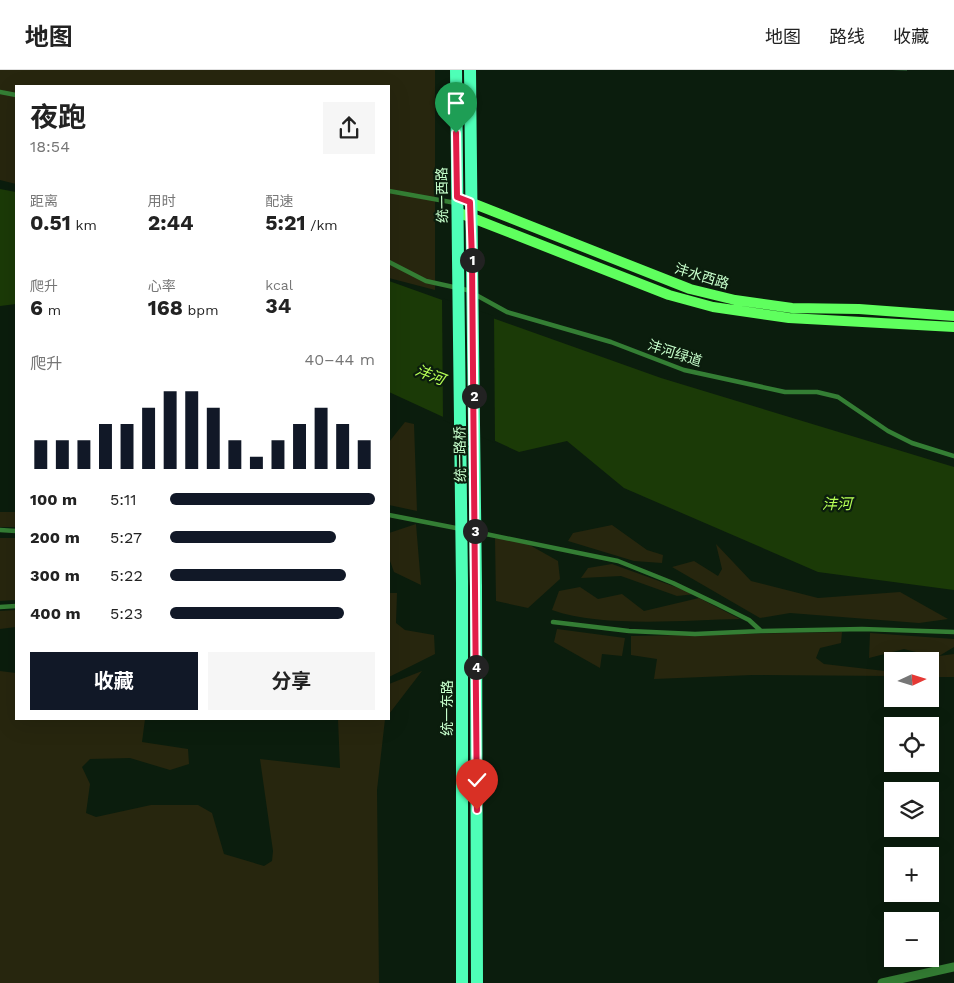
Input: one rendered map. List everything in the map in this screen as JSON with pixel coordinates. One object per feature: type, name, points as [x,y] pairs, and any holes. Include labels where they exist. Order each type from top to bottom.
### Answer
[{"type":"main road","name":"统一西路","points":[[456,70],[458,259]]},
{"type":"main road","name":"统一西路","points":[[470,70],[472,260]]},
{"type":"main road","name":"统一路桥","points":[[458,259],[462,583]]},
{"type":"main road","name":"统一路桥","points":[[472,260],[476,587],[477,983]]},
{"type":"main road","name":"统一东路","points":[[462,583],[462,983]]},
{"type":"street","name":"沣水西路","points":[[457,204],[470,202],[690,289],[726,298],[792,308],[859,308],[954,316]]},
{"type":"street","name":"沣水西路","points":[[457,204],[471,216],[669,295],[712,307],[789,318],[954,327]]},
{"type":"street","points":[[882,983],[954,967]]},
{"type":"lane","points":[[0,92],[15,95]]},
{"type":"lane","points":[[390,191],[457,204]]},
{"type":"lane","name":"沣河绿道","points":[[390,263],[426,281],[467,290],[508,312],[611,342],[684,370],[785,392],[817,392],[838,397],[888,431],[912,443],[954,456]]},
{"type":"lane","points":[[390,515],[618,561],[673,583],[717,604],[749,620],[760,631]]},
{"type":"lane","points":[[0,530],[15,531]]},
{"type":"lane","points":[[0,607],[15,606]]},
{"type":"lane","points":[[553,622],[629,631],[695,634],[862,629],[954,632]]},
{"type":"shaded area","points":[[0,70],[435,70],[435,290],[390,278],[390,85],[15,85],[15,184],[0,180]]},
{"type":"shaded area","points":[[405,422],[414,424],[417,511],[390,505],[390,441]]},
{"type":"shaded area","points":[[0,512],[15,512],[15,527],[0,527]]},
{"type":"shaded area","points":[[416,524],[421,585],[394,572],[390,561],[390,533]]},
{"type":"shaded area","points":[[612,525],[647,550],[663,555],[662,563],[634,561],[568,541],[573,533]]},
{"type":"shaded area","points":[[0,538],[15,538],[15,600],[0,601]]},
{"type":"shaded area","points":[[495,538],[526,543],[558,561],[560,579],[528,608],[496,601]]},
{"type":"shaded area","points":[[716,544],[751,581],[818,598],[900,592],[948,619],[919,623],[790,613],[760,618],[672,567],[694,561],[718,576],[722,569]]},
{"type":"shaded area","points":[[612,564],[695,594],[677,596],[621,576],[581,578],[588,568]]},
{"type":"shaded area","points":[[580,587],[598,599],[622,594],[644,611],[699,598],[740,619],[619,621],[572,616],[552,610],[559,591]]},
{"type":"shaded area","points":[[390,593],[397,593],[396,623],[405,630],[434,635],[435,654],[390,676]]},
{"type":"shaded area","points":[[15,610],[15,627],[0,629],[0,611]]},
{"type":"shaded area","points":[[557,629],[625,638],[622,656],[602,654],[600,668],[554,642]]},
{"type":"shaded area","points":[[842,632],[841,643],[820,648],[816,658],[824,664],[884,671],[884,676],[752,675],[654,679],[657,659],[631,655],[631,636]]},
{"type":"shaded area","points":[[870,633],[954,639],[954,647],[939,656],[939,652],[916,652],[904,649],[884,652],[884,654],[869,658]]},
{"type":"shaded area","points":[[954,654],[954,677],[939,677],[939,656]]},
{"type":"shaded area","points":[[0,671],[15,673],[15,720],[145,720],[142,742],[188,749],[189,764],[170,770],[130,758],[90,759],[82,767],[90,784],[86,813],[96,817],[151,805],[198,805],[212,813],[224,854],[264,866],[272,861],[273,851],[260,759],[340,768],[338,720],[385,720],[377,790],[379,983],[0,983]]},
{"type":"shaded area","points":[[422,671],[390,713],[390,684]]},
{"type":"water","points":[[0,189],[15,192],[15,304],[0,306]]},
{"type":"water","name":"沣河","points":[[390,281],[661,378],[954,467],[954,590],[818,572],[624,488],[567,441],[519,452],[390,392]]},
{"type":"pier","points":[[442,298],[494,316],[495,443],[443,420]]},
{"type":"route","points":[[456,133],[457,197],[470,202],[472,260],[477,810]]}]
